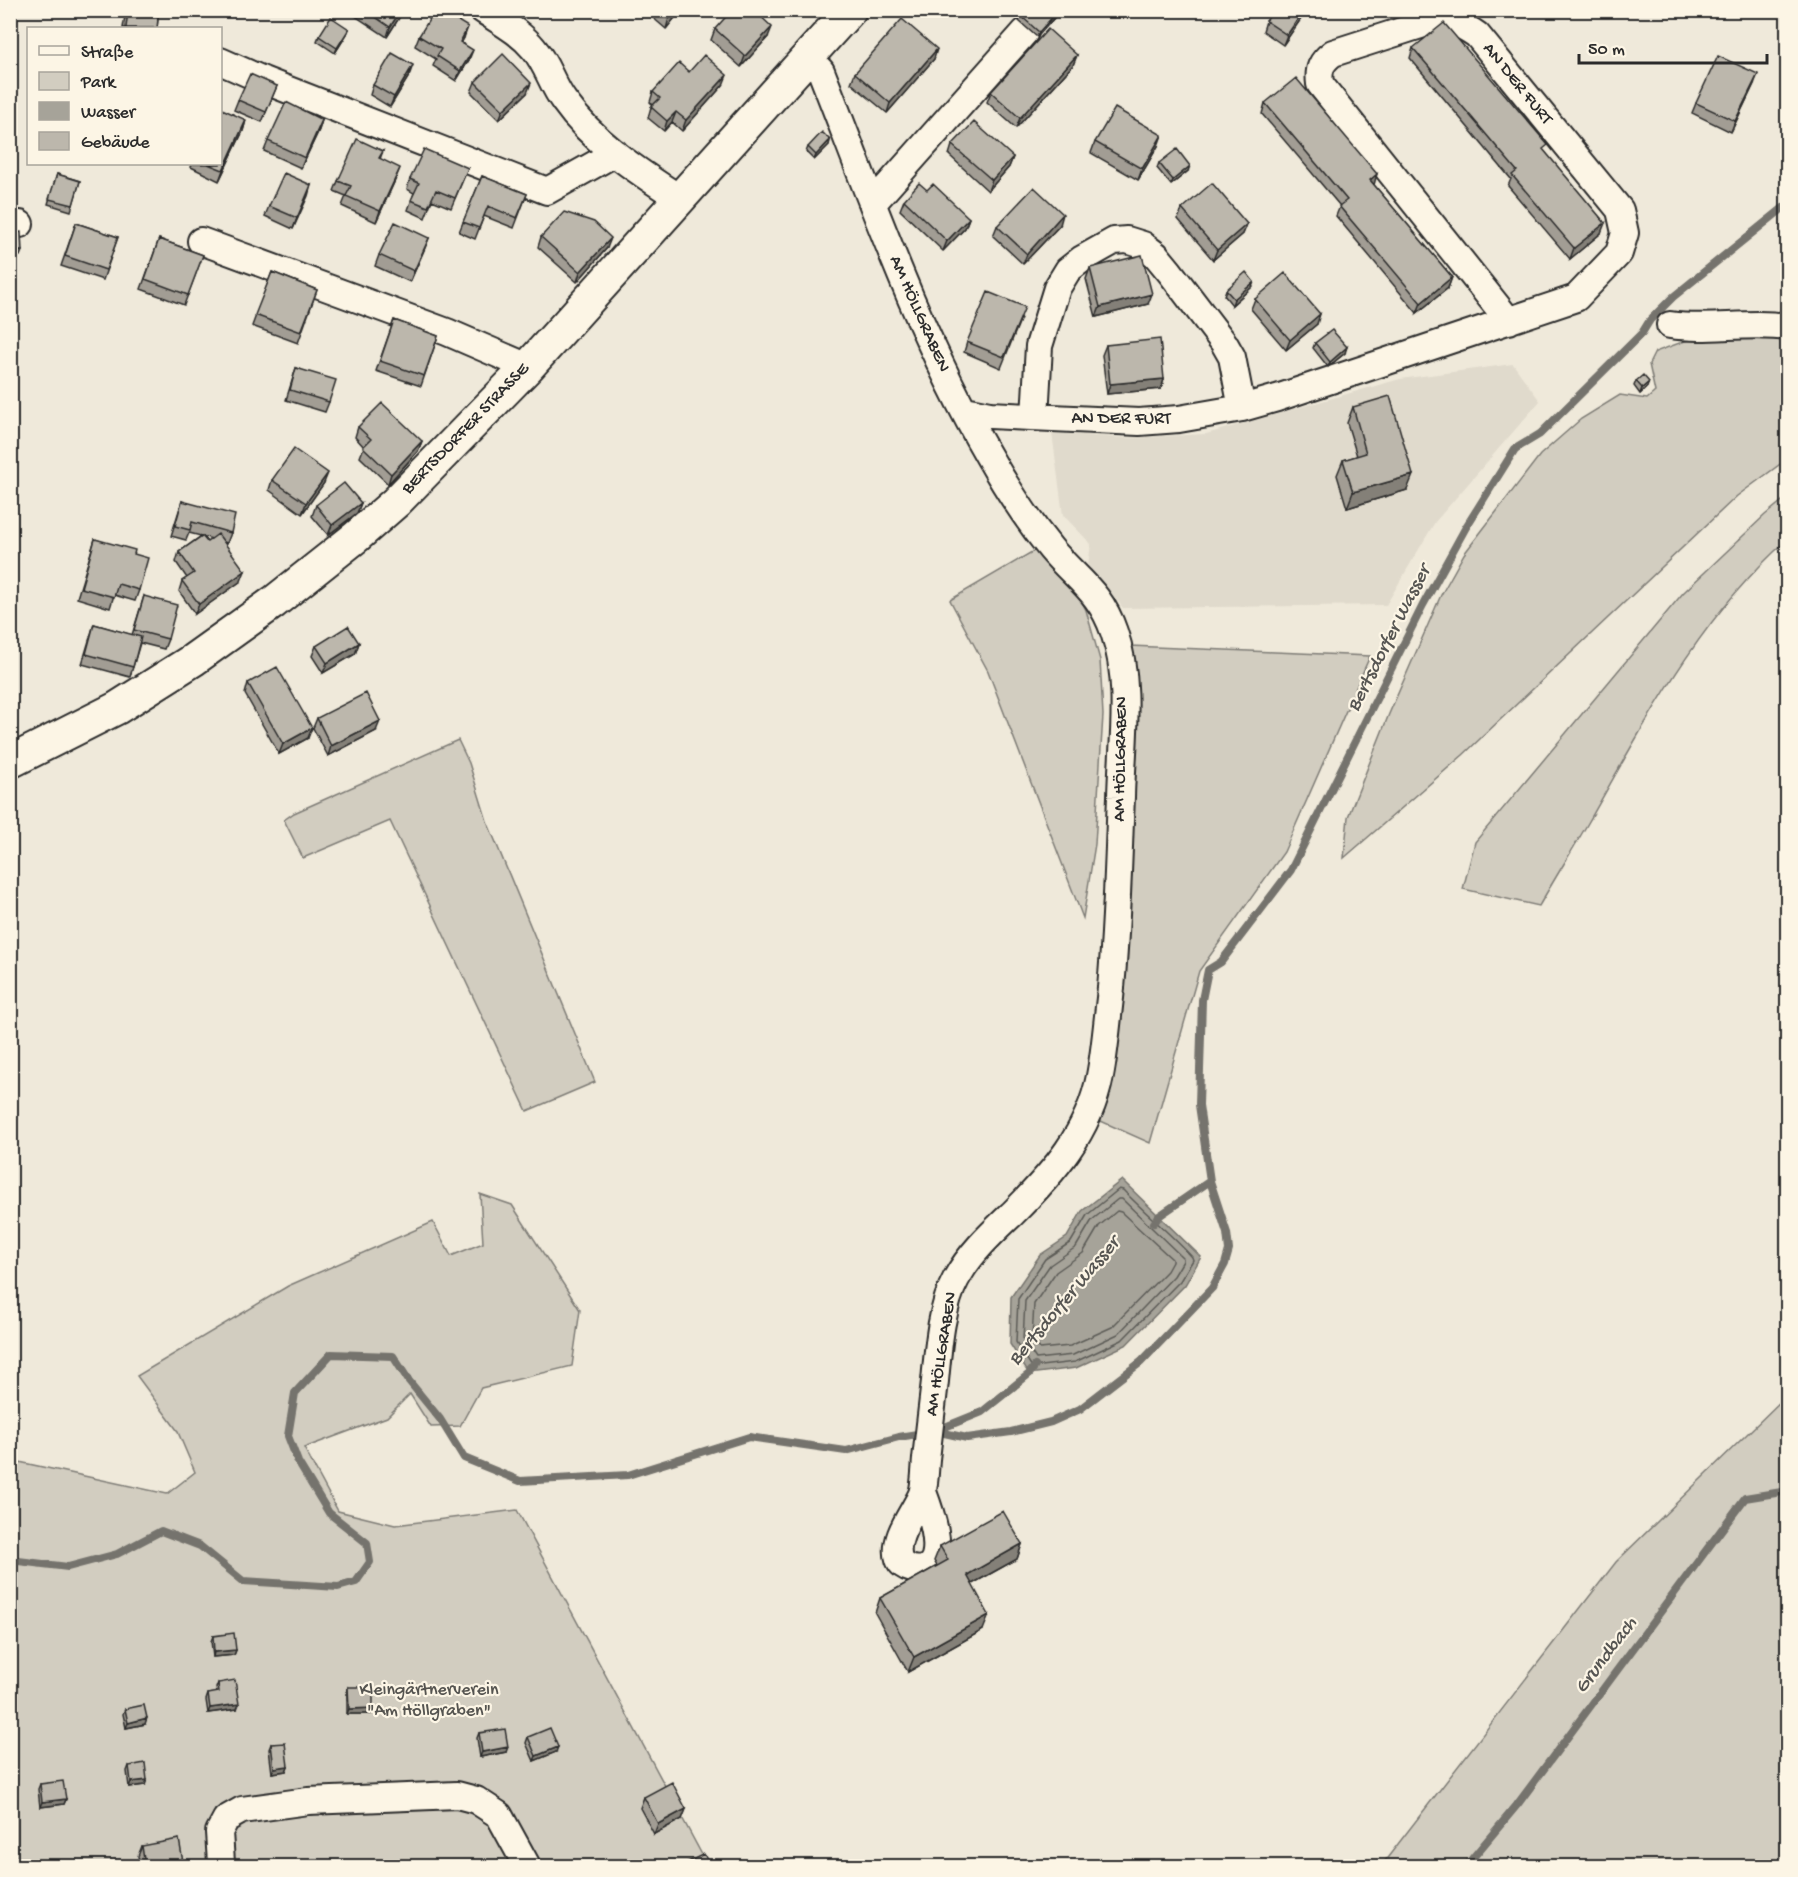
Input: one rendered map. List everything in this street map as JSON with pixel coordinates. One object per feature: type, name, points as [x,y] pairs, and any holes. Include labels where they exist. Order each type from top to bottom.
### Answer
[{"type":"main road","name":"BERTSDORFER STRASSE","points":[[10,762],[117,708],[193,660],[274,602],[396,502],[528,367],[850,10]]},
{"type":"street","points":[[483,10],[517,33],[535,50],[563,100],[588,129],[615,153],[679,198]]},
{"type":"street","name":"AN DER FURT","points":[[964,410],[990,415],[1139,423],[1179,419],[1242,408],[1277,398],[1509,321],[1576,298],[1619,253],[1625,233],[1620,210],[1477,35],[1452,21],[1436,20],[1333,53],[1323,60],[1318,71],[1320,84],[1509,321]]},
{"type":"street","points":[[873,203],[1026,32]]},
{"type":"street","name":"AM HÖLLGRABEN","points":[[807,56],[821,71],[919,316],[964,410],[988,456],[1051,549],[1085,582],[1105,610],[1115,635],[1122,668],[1124,706],[1117,913],[1107,1032],[1100,1076],[1092,1109],[1078,1137],[1041,1185],[969,1258],[954,1283],[946,1305],[923,1492]]},
{"type":"street","points":[[222,62],[548,191],[615,153]]},
{"type":"street","points":[[1035,417],[1039,346],[1057,288],[1068,270],[1082,259],[1114,241],[1127,240],[1143,245],[1156,255],[1224,343],[1232,357],[1242,408]]},
{"type":"street","points":[[201,241],[447,332],[528,367]]},
{"type":"street","points":[[1670,325],[1693,328],[1768,324],[1788,327]]},
{"type":"street","points":[[221,1863],[219,1832],[226,1820],[242,1810],[308,1801],[457,1795],[476,1800],[500,1815],[527,1866]]},
{"type":"shaded area","points":[[1513,364],[1540,401],[1435,522],[1386,605],[1123,608],[1088,565],[1091,544],[1063,515],[1052,433],[1127,438],[1206,434],[1400,379]]},
{"type":"green space","points":[[1734,330],[1787,332],[1787,459],[1737,496],[1463,755],[1344,858],[1348,817],[1389,714],[1441,595],[1464,554],[1540,455],[1581,419],[1620,395],[1647,399],[1655,392],[1649,364],[1655,352],[1685,341]]},
{"type":"green space","points":[[1787,497],[1787,540],[1727,603],[1676,673],[1539,906],[1463,889],[1475,842],[1683,593]]},
{"type":"green space","points":[[1037,549],[1067,574],[1086,610],[1100,660],[1103,715],[1095,844],[1083,918],[988,671],[950,600]]},
{"type":"green space","points":[[1130,646],[1370,656],[1284,852],[1199,971],[1150,1143],[1094,1118]]},
{"type":"green space","points":[[458,740],[469,763],[487,821],[595,1082],[527,1111],[390,821],[303,858],[284,820],[294,813]]},
{"type":"green space","name":"Kleingärtnerverein \"Am Höllgraben\"","points":[[480,1194],[512,1205],[580,1310],[572,1366],[481,1388],[460,1426],[431,1427],[410,1394],[387,1417],[304,1448],[338,1511],[395,1525],[517,1510],[708,1866],[11,1866],[10,1460],[167,1494],[195,1472],[177,1430],[137,1376],[288,1286],[433,1222],[451,1256],[483,1243]]},
{"type":"green space","points":[[1787,1395],[1787,1866],[1381,1866],[1616,1562]]},
{"type":"water","points":[[1122,1180],[1201,1257],[1185,1285],[1126,1345],[1076,1368],[1029,1374],[1010,1344],[1011,1297],[1040,1255],[1067,1237],[1082,1211]]},
{"type":"building","points":[[128,10],[159,10],[157,27],[126,27]]},
{"type":"building","points":[[365,10],[401,10],[390,27]]},
{"type":"building","points":[[435,10],[440,10],[468,27],[460,42],[473,50],[460,71],[437,56],[441,49],[419,36]]},
{"type":"building","points":[[660,10],[676,10],[669,18]]},
{"type":"building","points":[[732,10],[754,10],[772,27],[745,56],[715,29]]},
{"type":"building","points":[[1026,10],[1053,10],[1056,13],[1039,32],[1021,16]]},
{"type":"building","points":[[1274,10],[1304,10],[1287,35],[1266,21]]},
{"type":"building","points":[[331,17],[349,29],[337,48],[319,36]]},
{"type":"building","points":[[902,19],[937,49],[890,103],[855,73]]},
{"type":"building","points":[[1444,23],[1548,145],[1543,149],[1605,223],[1574,248],[1512,175],[1517,171],[1413,48]]},
{"type":"building","points":[[1048,29],[1077,55],[1020,118],[991,92]]},
{"type":"building","points":[[392,53],[413,65],[394,97],[373,85]]},
{"type":"building","points":[[503,54],[531,83],[503,110],[475,82]]},
{"type":"building","points":[[704,55],[727,75],[686,120],[676,112],[667,121],[651,107],[660,98],[653,92],[679,63],[689,72]]},
{"type":"building","points":[[1718,56],[1758,74],[1735,121],[1696,103]]},
{"type":"building","points":[[250,74],[277,86],[266,112],[238,100]]},
{"type":"building","points":[[1296,78],[1377,174],[1370,180],[1452,277],[1421,303],[1339,206],[1347,200],[1265,103]]},
{"type":"building","points":[[286,102],[322,120],[305,158],[268,141]]},
{"type":"building","points":[[1115,108],[1162,135],[1142,169],[1095,142]]},
{"type":"building","points":[[222,109],[246,120],[223,170],[210,165],[222,165]]},
{"type":"building","points":[[974,122],[1013,157],[992,180],[952,145]]},
{"type":"building","points":[[822,132],[830,140],[816,155],[808,147]]},
{"type":"building","points":[[357,139],[383,151],[379,158],[400,168],[380,211],[346,196],[351,186],[338,181]]},
{"type":"building","points":[[424,149],[468,168],[455,198],[436,190],[428,207],[411,200],[419,183],[410,179]]},
{"type":"building","points":[[1177,149],[1190,166],[1173,180],[1159,163]]},
{"type":"building","points":[[284,173],[311,185],[297,218],[269,206]]},
{"type":"building","points":[[57,174],[80,181],[73,205],[49,199]]},
{"type":"building","points":[[482,176],[527,194],[517,218],[488,206],[479,228],[463,222]]},
{"type":"building","points":[[919,183],[927,190],[933,184],[969,218],[947,241],[904,200]]},
{"type":"building","points":[[1212,183],[1247,224],[1217,250],[1182,209]]},
{"type":"building","points":[[1034,187],[1063,214],[1027,254],[997,226]]},
{"type":"building","points":[[564,212],[594,222],[611,238],[580,272],[541,237]]},
{"type":"building","points":[[395,222],[429,238],[414,271],[379,255]]},
{"type":"building","points":[[76,223],[118,237],[106,270],[65,256]]},
{"type":"building","points":[[21,232],[22,251],[11,251],[10,233]]},
{"type":"building","points":[[159,239],[203,255],[188,295],[145,279]]},
{"type":"building","points":[[1142,255],[1152,294],[1100,307],[1090,268]]},
{"type":"building","points":[[272,272],[317,290],[301,332],[255,315]]},
{"type":"building","points":[[1246,272],[1254,282],[1234,299],[1226,290]]},
{"type":"building","points":[[1285,273],[1320,314],[1290,340],[1255,299]]},
{"type":"building","points":[[988,292],[1025,307],[1004,357],[967,342]]},
{"type":"building","points":[[394,320],[438,336],[424,376],[380,361]]},
{"type":"building","points":[[1332,330],[1347,347],[1330,362],[1315,343]]},
{"type":"building","points":[[1160,339],[1164,379],[1110,384],[1106,345]]},
{"type":"building","points":[[296,368],[336,380],[329,402],[290,390]]},
{"type":"building","points":[[1643,375],[1649,382],[1642,388],[1636,381]]},
{"type":"building","points":[[1390,396],[1413,475],[1353,492],[1343,460],[1366,453],[1353,407]]},
{"type":"building","points":[[382,403],[422,441],[391,474],[363,447],[371,439],[358,427]]},
{"type":"building","points":[[294,449],[328,473],[306,503],[272,480]]},
{"type":"building","points":[[344,483],[361,503],[332,525],[316,505]]},
{"type":"building","points":[[182,501],[235,515],[231,533],[192,522],[190,530],[175,526]]},
{"type":"building","points":[[218,534],[245,571],[199,604],[182,581],[194,573],[179,552],[202,536],[207,542]]},
{"type":"building","points":[[95,539],[135,550],[134,554],[148,558],[139,590],[118,584],[114,597],[81,588]]},
{"type":"building","points":[[144,596],[177,605],[168,639],[134,630]]},
{"type":"building","points":[[94,624],[141,637],[133,667],[86,654]]},
{"type":"building","points":[[348,626],[359,643],[327,663],[316,646]]},
{"type":"building","points":[[277,667],[312,728],[283,744],[248,683]]},
{"type":"building","points":[[366,693],[380,721],[331,746],[317,718]]},
{"type":"building","points":[[1003,1511],[1022,1544],[967,1575],[989,1615],[914,1657],[880,1598],[948,1560],[940,1546]]},
{"type":"building","points":[[234,1633],[236,1650],[214,1652],[213,1636]]},
{"type":"building","points":[[235,1680],[239,1704],[210,1708],[208,1694],[219,1692],[218,1683]]},
{"type":"building","points":[[348,1687],[373,1687],[373,1708],[349,1709]]},
{"type":"building","points":[[144,1705],[147,1718],[128,1723],[125,1709]]},
{"type":"building","points":[[550,1728],[558,1747],[536,1756],[528,1737]]},
{"type":"building","points":[[505,1729],[508,1747],[482,1752],[479,1733]]},
{"type":"building","points":[[285,1743],[288,1766],[274,1768],[271,1744]]},
{"type":"building","points":[[145,1763],[147,1780],[131,1782],[129,1766]]},
{"type":"building","points":[[63,1781],[66,1799],[42,1802],[40,1784]]},
{"type":"building","points":[[672,1782],[686,1809],[658,1824],[644,1797]]},
{"type":"building","points":[[179,1839],[183,1862],[145,1866],[142,1846]]},
{"type":"building","points":[[704,1854],[710,1866],[680,1866]]},
{"type":"waterway","name":"Bertsdorfer Wasser","points":[[935,1431],[967,1438],[1011,1432],[1051,1422],[1080,1409],[1141,1362],[1212,1288],[1225,1264],[1229,1250],[1227,1233],[1210,1181],[1199,1105],[1202,1000],[1208,970],[1221,962],[1291,870],[1423,605],[1466,527],[1515,449],[1540,434],[1642,333],[1650,320],[1673,297],[1788,204]]},
{"type":"waterway","name":"Bertsdorfer Wasser","points":[[1154,1223],[1159,1216],[1210,1181]]},
{"type":"waterway","name":"Bertsdorfer Wasser","points":[[10,1560],[68,1567],[117,1554],[161,1531],[200,1546],[243,1581],[338,1587],[356,1582],[370,1562],[367,1543],[329,1513],[298,1462],[288,1436],[295,1393],[331,1354],[393,1356],[409,1381],[440,1419],[464,1458],[520,1481],[628,1475],[749,1437],[846,1451],[899,1437],[935,1431],[982,1412],[1029,1374],[1035,1366]]},
{"type":"waterway","name":"Grundbach","points":[[1466,1866],[1517,1805],[1745,1498],[1788,1491]]}]
